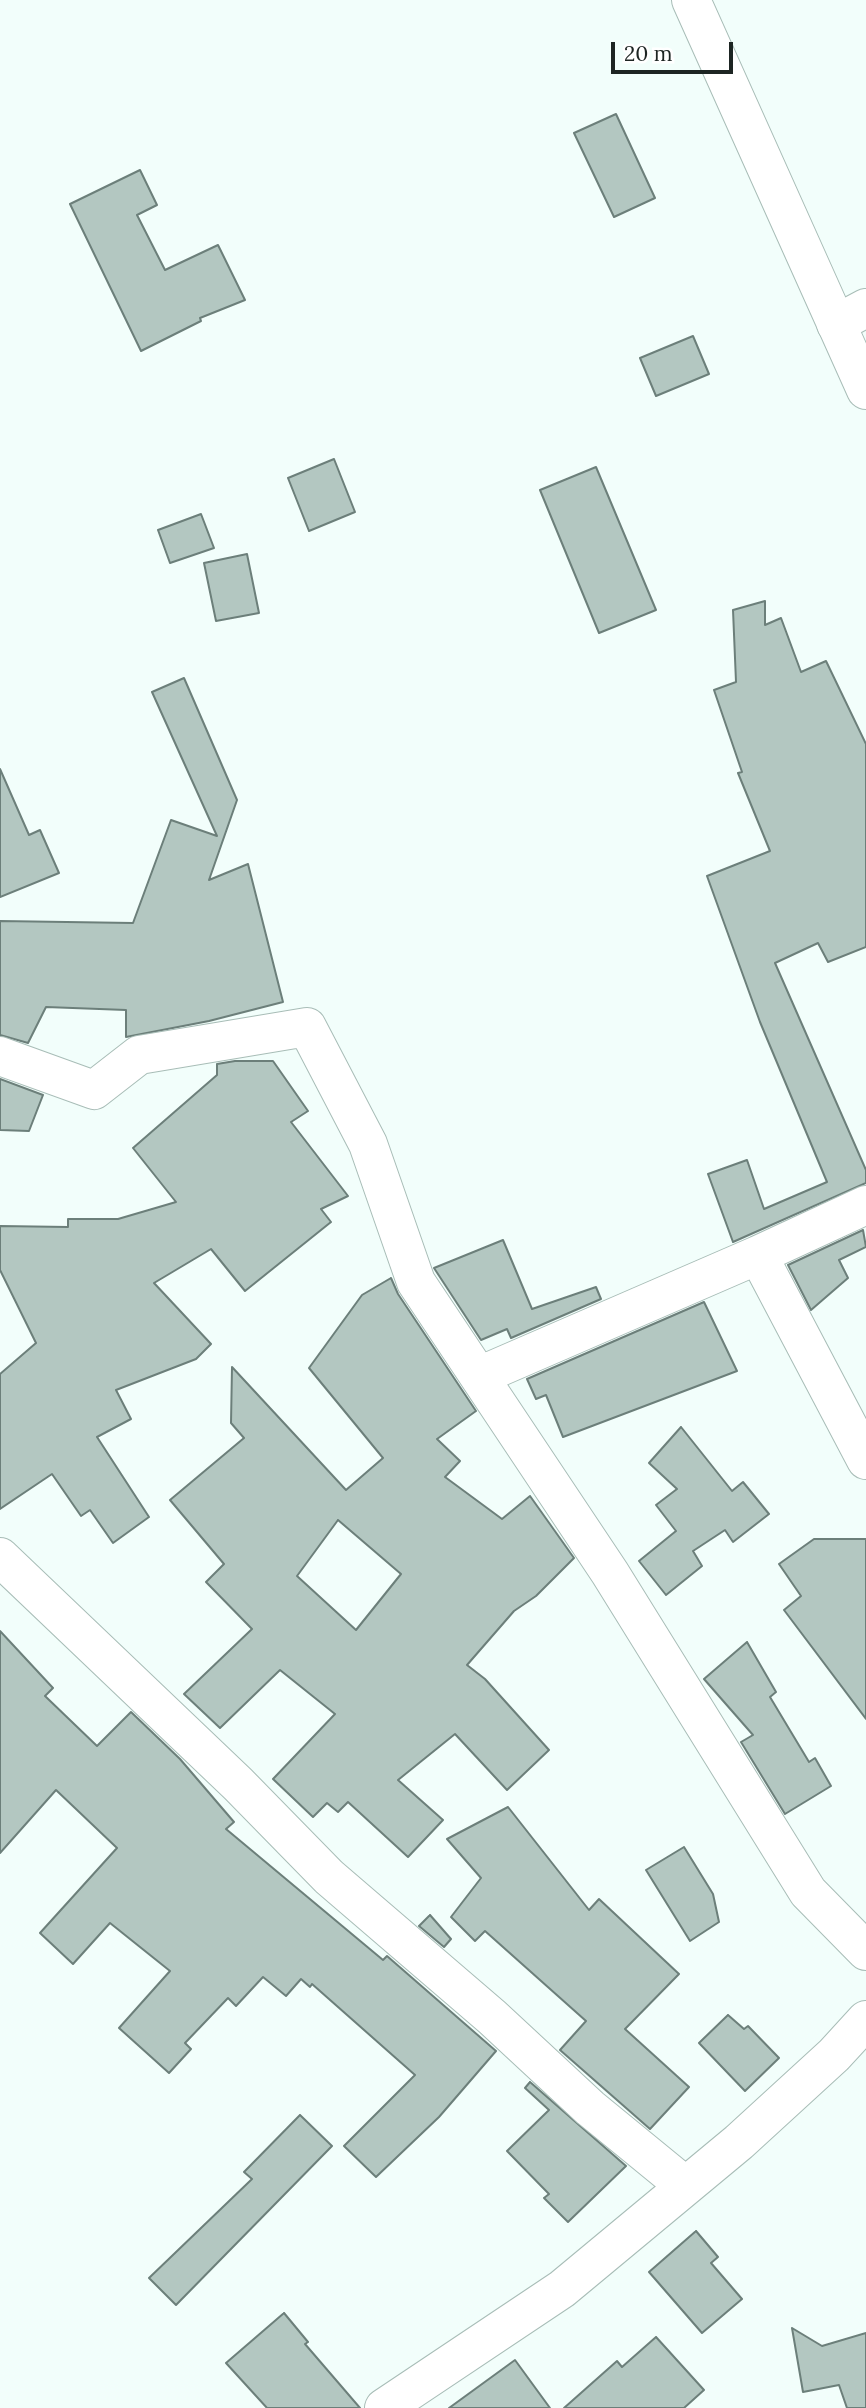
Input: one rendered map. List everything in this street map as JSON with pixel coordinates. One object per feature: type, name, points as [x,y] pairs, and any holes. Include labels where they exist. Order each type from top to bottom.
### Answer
[{"type":"street","points":[[691,0],[851,316],[866,390]]},
{"type":"street","points":[[0,1056],[64,1082],[93,1090],[139,1055],[307,1027],[368,1144],[416,1282],[610,1573],[808,1892],[866,1951]]},
{"type":"street","points":[[479,1376],[866,1205]]},
{"type":"street","points":[[758,1255],[866,1460]]},
{"type":"street","points":[[0,1556],[238,1784],[329,1877],[492,2017],[590,2108],[684,2185]]},
{"type":"street","points":[[384,2408],[562,2288],[739,2142],[834,2055],[866,2020]]},
{"type":"building","points":[[616,114],[655,198],[614,217],[574,133]]},
{"type":"building","points":[[140,170],[157,205],[137,215],[165,270],[218,245],[245,300],[200,318],[201,321],[141,351],[70,204]]},
{"type":"building","points":[[693,336],[709,374],[656,396],[640,358]]},
{"type":"building","points":[[334,459],[355,512],[309,531],[288,478]]},
{"type":"building","points":[[596,467],[656,610],[599,633],[540,490]]},
{"type":"building","points":[[201,514],[214,548],[170,563],[158,530]]},
{"type":"building","points":[[247,554],[259,613],[216,621],[204,563]]},
{"type":"building","points":[[765,601],[765,625],[781,618],[801,672],[826,661],[866,744],[866,947],[828,962],[818,943],[775,963],[866,1170],[866,1183],[733,1242],[708,1174],[747,1160],[764,1209],[827,1182],[760,1022],[707,876],[770,851],[738,773],[742,772],[714,690],[736,682],[733,610]]},
{"type":"building","points":[[184,678],[237,800],[209,880],[248,864],[283,1002],[209,1021],[126,1037],[126,1010],[46,1007],[28,1043],[0,1035],[0,921],[133,923],[171,820],[217,836],[152,692]]},
{"type":"building","points":[[0,769],[29,835],[40,830],[59,873],[0,897]]},
{"type":"building","points":[[273,1061],[308,1111],[291,1122],[348,1196],[321,1209],[331,1222],[245,1291],[211,1249],[154,1283],[211,1344],[196,1359],[116,1390],[131,1419],[97,1437],[149,1517],[113,1543],[90,1510],[81,1516],[52,1474],[0,1509],[0,1374],[36,1343],[0,1270],[0,1226],[68,1227],[68,1219],[118,1219],[176,1202],[133,1148],[217,1075],[217,1064]]},
{"type":"building","points":[[0,1079],[43,1095],[29,1131],[0,1130]]},
{"type":"building","points":[[863,1230],[866,1247],[839,1260],[848,1278],[811,1310],[788,1265]]},
{"type":"building","points":[[503,1240],[532,1309],[596,1287],[601,1299],[511,1338],[507,1329],[481,1340],[434,1268]]},
{"type":"building","points":[[391,1278],[398,1294],[476,1411],[437,1439],[460,1461],[445,1477],[502,1519],[530,1496],[574,1558],[536,1596],[514,1611],[467,1665],[485,1679],[549,1750],[507,1790],[455,1734],[398,1780],[443,1820],[408,1857],[348,1802],[338,1812],[327,1803],[313,1817],[273,1779],[335,1714],[280,1670],[220,1728],[184,1694],[252,1629],[206,1582],[224,1564],[170,1500],[244,1438],[231,1423],[232,1367],[346,1490],[383,1458],[309,1368],[362,1295]],"holes":[[[338,1520],[401,1574],[356,1630],[297,1576]]]},
{"type":"building","points":[[704,1302],[737,1371],[563,1437],[546,1395],[536,1399],[527,1379]]},
{"type":"building","points":[[681,1427],[732,1491],[743,1482],[769,1514],[733,1542],[725,1530],[693,1551],[702,1566],[666,1595],[639,1561],[676,1531],[656,1505],[677,1489],[649,1463]]},
{"type":"building","points":[[814,1539],[866,1539],[866,1719],[784,1610],[801,1596],[779,1564]]},
{"type":"building","points":[[0,1631],[53,1688],[45,1696],[97,1746],[131,1712],[180,1759],[234,1822],[226,1829],[383,1960],[387,1956],[496,2051],[439,2117],[376,2177],[344,2146],[415,2075],[312,1984],[310,1987],[301,1979],[286,1996],[263,1977],[236,2006],[228,1998],[185,2043],[191,2049],[169,2073],[119,2028],[170,1971],[110,1923],[73,1964],[40,1933],[117,1848],[56,1790],[0,1853]]},
{"type":"building","points":[[747,1642],[776,1692],[770,1697],[809,1762],[815,1758],[831,1786],[785,1814],[741,1742],[753,1735],[704,1679]]},
{"type":"building","points":[[508,1807],[589,1910],[599,1899],[679,1974],[625,2029],[689,2087],[650,2129],[560,2050],[586,2021],[485,1931],[475,1941],[451,1917],[481,1878],[447,1839]]},
{"type":"building","points":[[684,1847],[713,1894],[719,1922],[690,1941],[646,1870]]},
{"type":"building","points":[[430,1915],[451,1939],[444,1947],[419,1926]]},
{"type":"building","points":[[728,2015],[744,2029],[748,2026],[779,2058],[745,2091],[699,2043]]},
{"type":"building","points":[[530,2082],[626,2166],[568,2222],[544,2198],[549,2194],[507,2151],[549,2110],[525,2088]]},
{"type":"building","points":[[300,2115],[332,2146],[176,2305],[149,2278],[252,2179],[244,2172]]},
{"type":"building","points":[[696,2231],[718,2257],[711,2263],[742,2299],[702,2333],[649,2272]]},
{"type":"building","points":[[284,2313],[308,2342],[305,2344],[360,2408],[267,2408],[226,2363]]},
{"type":"building","points":[[792,2328],[822,2346],[866,2333],[866,2408],[847,2408],[839,2385],[803,2392]]},
{"type":"building","points":[[656,2337],[704,2390],[684,2408],[564,2408],[617,2361],[622,2367]]},
{"type":"building","points":[[515,2360],[550,2408],[449,2408]]}]
